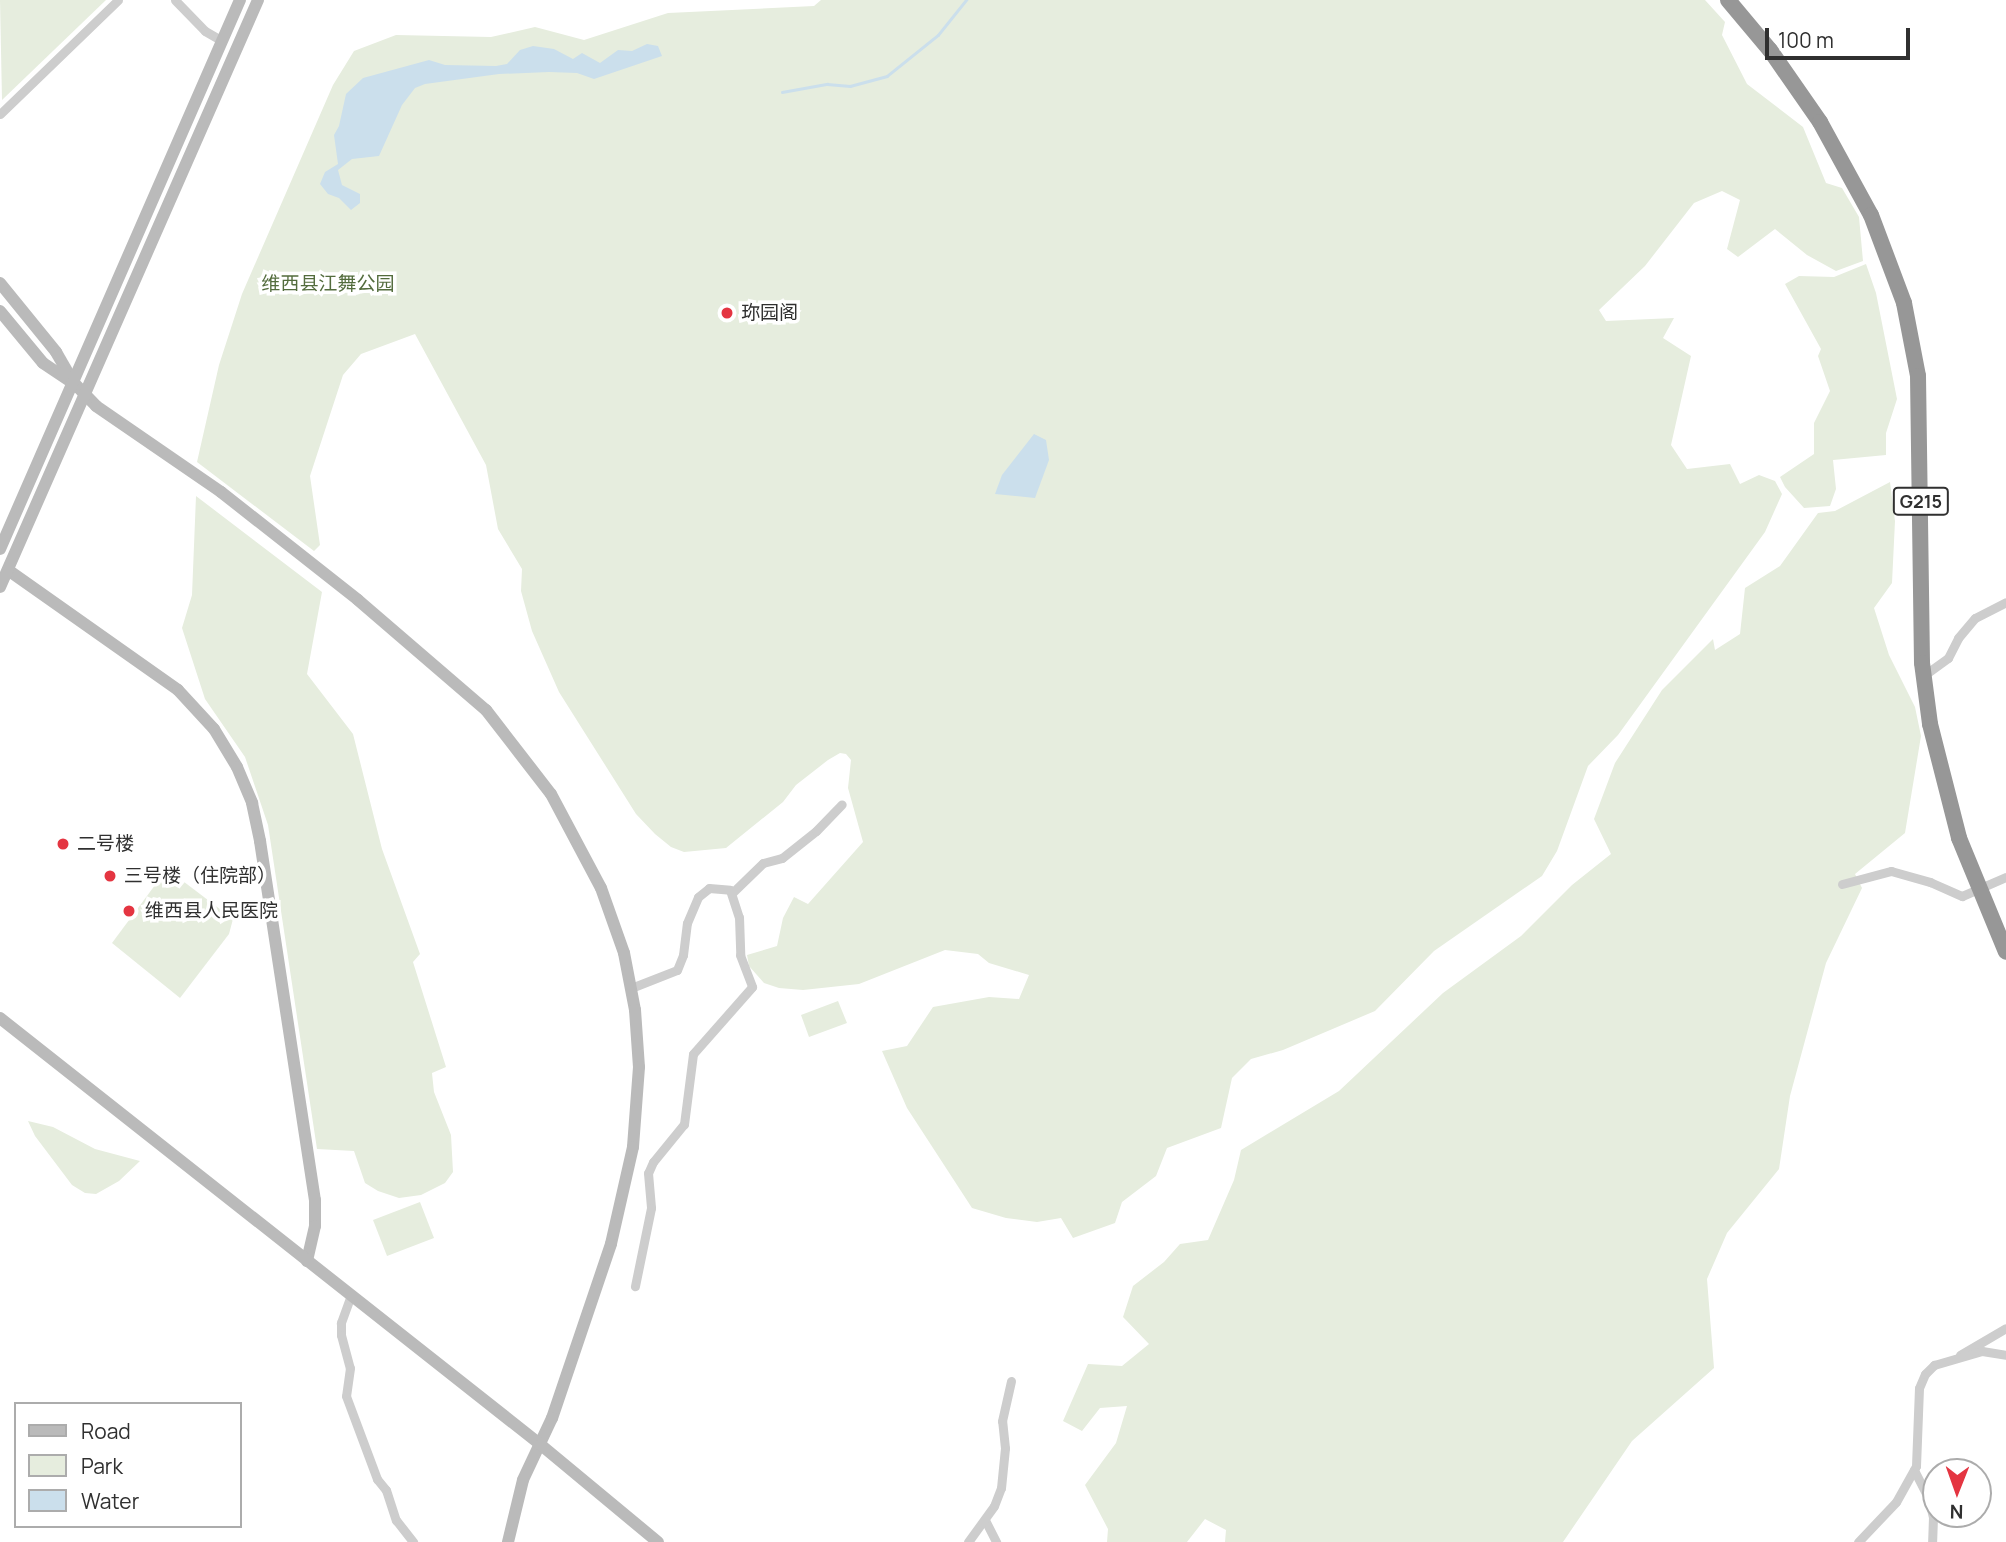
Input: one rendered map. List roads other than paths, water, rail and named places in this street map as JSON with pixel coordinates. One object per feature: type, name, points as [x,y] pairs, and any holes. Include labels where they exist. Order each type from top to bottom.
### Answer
[{"type":"highway","name":"G215","points":[[1728,0],[1770,50],[1820,122],[1875,224],[1905,303],[1918,376],[1923,676],[1930,724],[1959,838],[2006,952]]},
{"type":"main road","points":[[0,549],[240,0]]},
{"type":"main road","points":[[0,587],[258,0]]},
{"type":"main road","points":[[0,283],[56,352],[84,395],[221,492],[358,600],[493,718],[542,781],[577,837],[614,921],[631,988],[639,1067],[629,1173],[607,1257],[541,1445],[523,1480],[508,1542]]},
{"type":"main road","points":[[0,311],[43,363],[74,383]]},
{"type":"main road","points":[[8,570],[178,690],[214,729],[237,766],[251,803],[260,841],[315,1200],[315,1226],[307,1261]]},
{"type":"main road","points":[[0,1017],[541,1445],[658,1542]]},
{"type":"main road","points":[[541,1445],[571,1462],[670,1542]]},
{"type":"street","points":[[0,114],[118,0]]},
{"type":"street","points":[[174,0],[205,31],[222,41]]},
{"type":"street","points":[[1923,676],[1948,658],[1958,638],[1975,618],[2006,602]]},
{"type":"street","points":[[732,893],[763,863],[782,858],[816,831],[842,804]]},
{"type":"street","points":[[1842,884],[1891,871],[1930,882],[1962,896],[2006,877]]},
{"type":"street","points":[[631,988],[677,970],[683,955],[687,923],[703,892],[723,887],[732,893],[739,917],[740,955],[752,987],[693,1054],[684,1124],[648,1172],[650,1221],[635,1286]]},
{"type":"street","points":[[351,1296],[341,1323],[341,1335],[350,1368],[346,1396],[377,1479],[386,1490],[396,1520],[413,1542]]},
{"type":"street","points":[[1946,1363],[2006,1328]]},
{"type":"street","points":[[1858,1542],[1896,1502],[1914,1470],[1918,1452],[1921,1380],[1934,1365],[1982,1351],[2006,1355]]},
{"type":"street","points":[[968,1542],[985,1520],[1001,1488],[1006,1448],[1002,1421],[1011,1381]]},
{"type":"street","points":[[1914,1470],[1929,1500],[1933,1517],[1932,1542]]},
{"type":"street","points":[[985,1520],[996,1542]]},
{"type":"water","points":[[647,44],[658,46],[662,56],[594,79],[577,73],[499,74],[425,84],[415,88],[402,105],[379,156],[352,159],[338,170],[342,185],[360,194],[360,203],[351,210],[339,198],[328,194],[320,184],[325,172],[338,164],[334,135],[339,126],[346,94],[363,78],[429,60],[445,65],[507,64],[520,50],[533,46],[554,49],[573,59],[582,53],[600,63],[618,50],[632,51]]},
{"type":"water","points":[[1034,434],[1046,440],[1049,460],[1035,498],[995,494],[1002,475]]},
{"type":"waterway","points":[[782,92],[827,84],[850,86],[887,76],[938,35],[966,0]]},
{"type":"place","name":"珎园阁","points":[[727,313]]},
{"type":"place","name":"二号楼","points":[[63,844]]},
{"type":"place","name":"三号楼（住院部）","points":[[110,876]]},
{"type":"place","name":"维西县人民医院","points":[[129,911]]},
{"type":"park label","name":"维西县江舞公园","points":[[328,284]]}]
